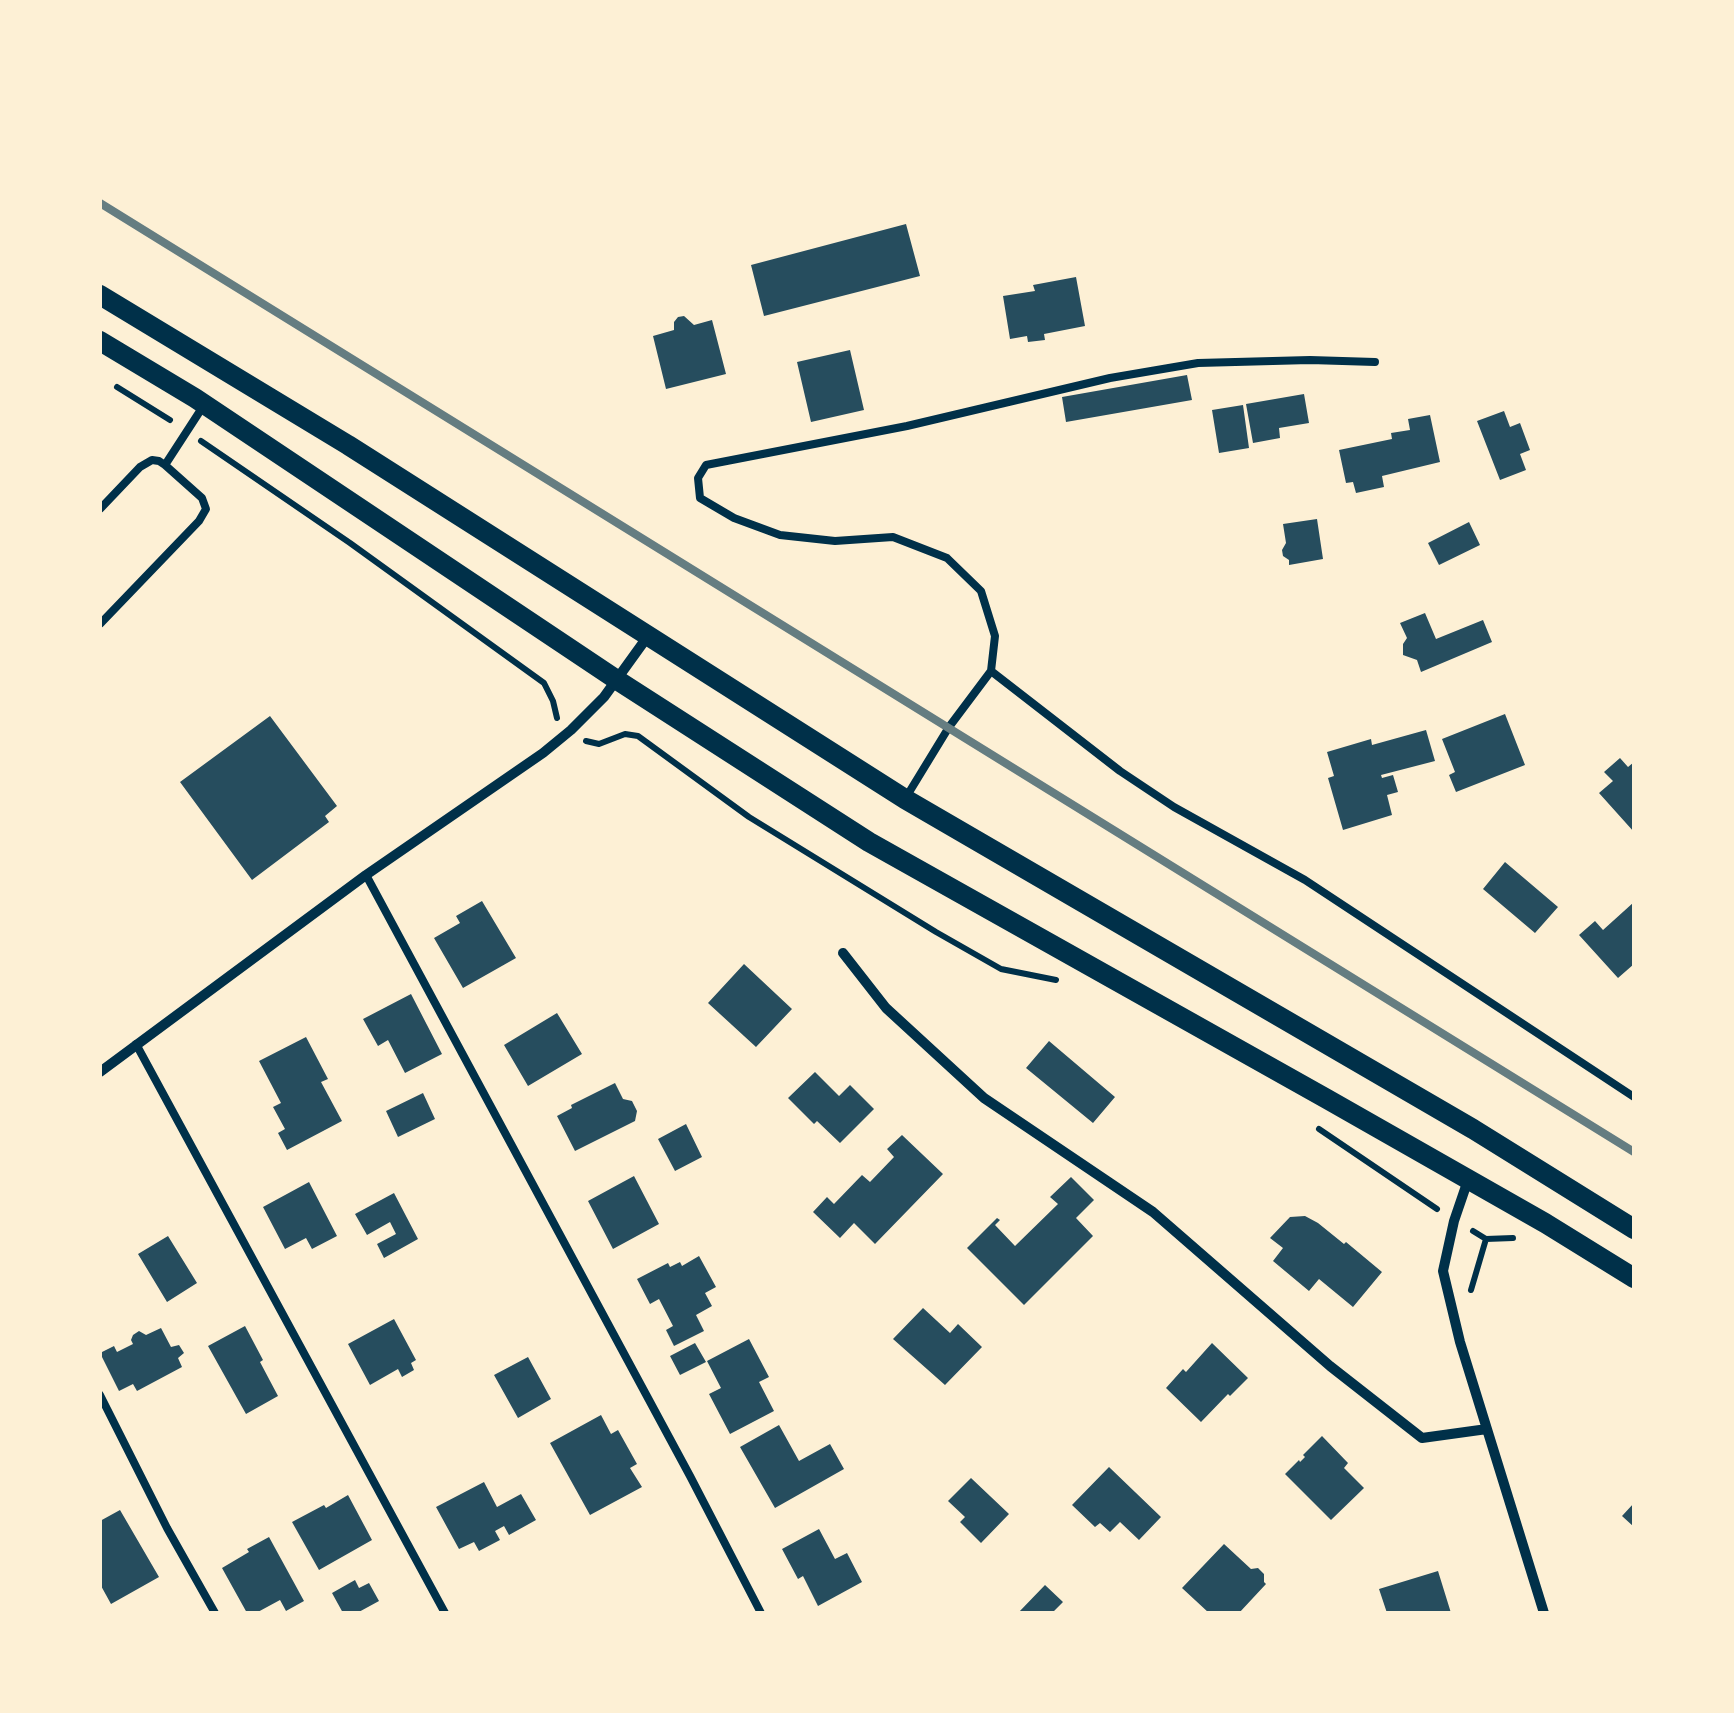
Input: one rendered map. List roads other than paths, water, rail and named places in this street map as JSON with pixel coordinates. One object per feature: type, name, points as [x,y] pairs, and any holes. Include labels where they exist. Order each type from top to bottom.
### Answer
[{"type":"main road","points":[[100,295],[348,445],[906,798],[1456,1120],[1634,1229]]},
{"type":"main road","points":[[100,341],[205,404],[617,680],[868,842],[1468,1179],[1634,1278]]},
{"type":"street","points":[[100,1072],[366,875],[572,730],[617,680],[649,636]]},
{"type":"street","points":[[842,953],[886,1008],[984,1098],[1153,1212],[1330,1366],[1422,1438],[1487,1429]]},
{"type":"street","points":[[1468,1179],[1443,1271],[1460,1342],[1544,1613]]},
{"type":"lane","points":[[906,798],[948,727],[991,671],[995,636],[981,591],[947,558],[893,537],[834,541],[780,535],[734,518],[700,498],[698,478],[706,466],[907,426],[1110,378],[1198,363],[1375,362]]},
{"type":"lane","points":[[165,466],[205,404]]},
{"type":"lane","points":[[100,509],[146,462],[159,461],[202,498],[206,509],[100,624]]},
{"type":"lane","points":[[991,671],[1120,771],[1305,880],[1634,1097]]},
{"type":"lane","points":[[366,875],[760,1613]]},
{"type":"lane","points":[[136,1044],[445,1613]]},
{"type":"lane","points":[[100,1395],[215,1613]]},
{"type":"railway","points":[[100,203],[1634,1152]]}]
